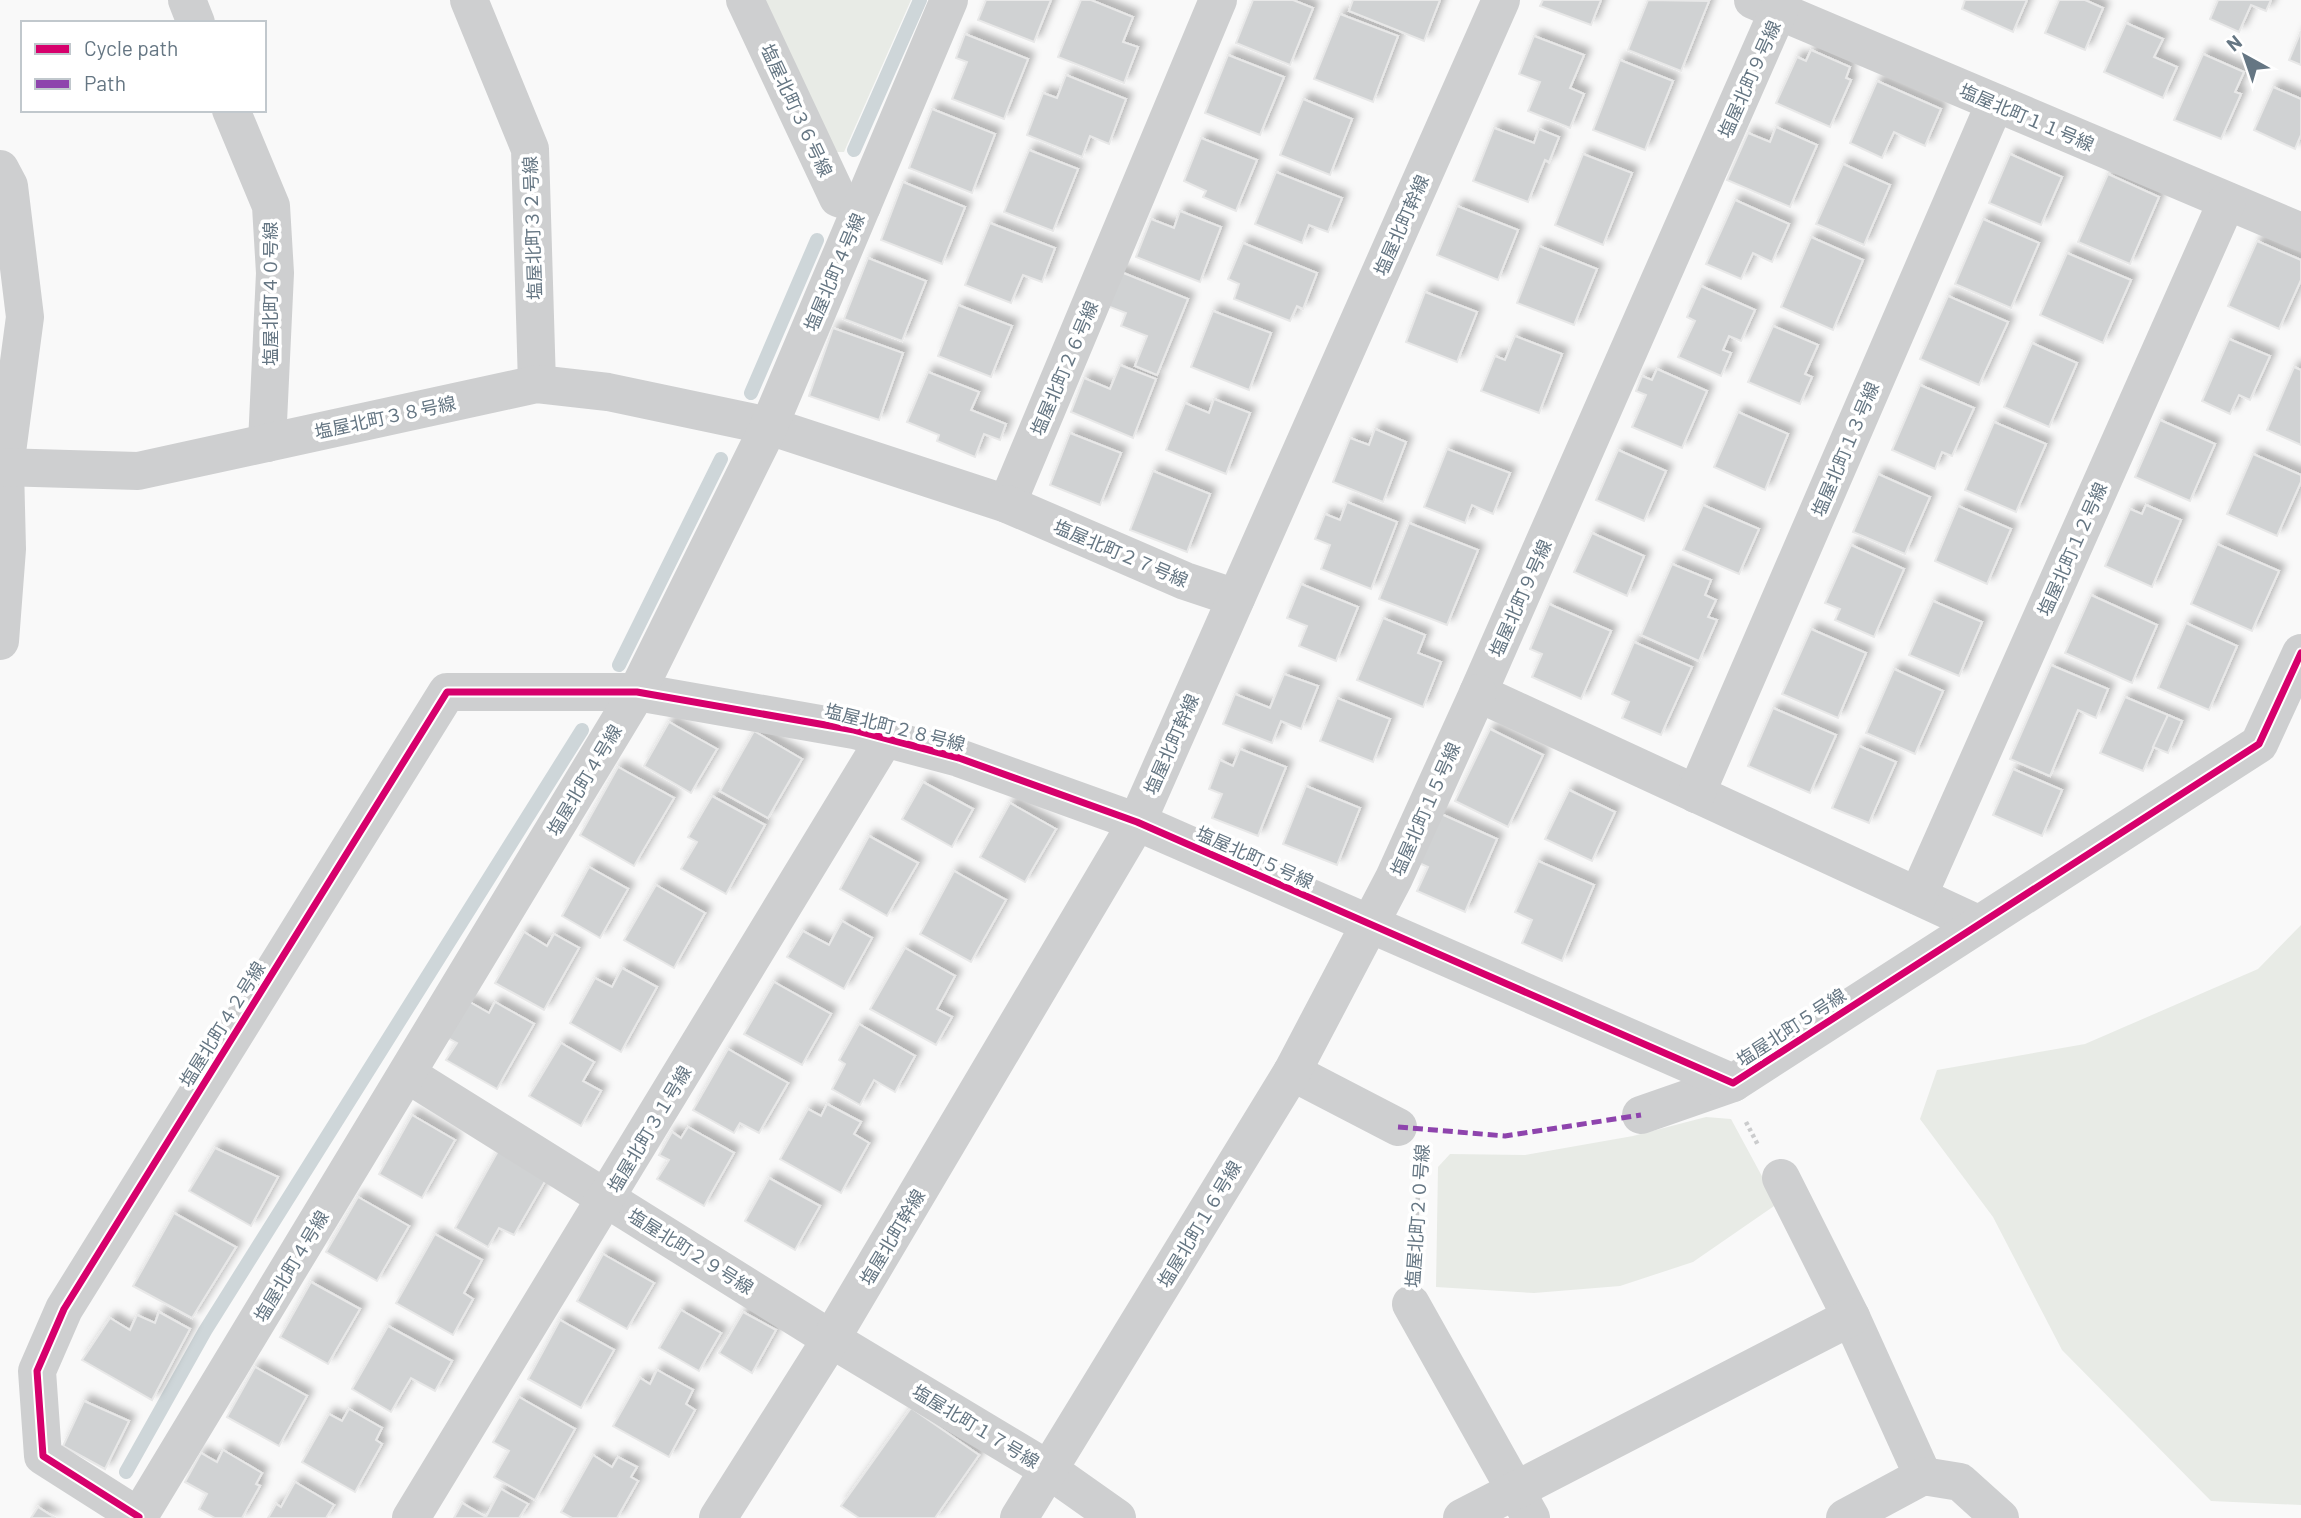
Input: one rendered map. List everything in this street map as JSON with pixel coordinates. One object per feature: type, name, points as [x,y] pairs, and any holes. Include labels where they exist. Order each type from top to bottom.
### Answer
[{"type":"street","points":[[187,0],[195,21]]},
{"type":"street","name":"塩屋北町３２号線","points":[[469,0],[530,149],[537,384]]},
{"type":"street","name":"塩屋北町３６号線","points":[[745,0],[838,198],[862,206]]},
{"type":"street","name":"塩屋北町４号線","points":[[139,1518],[637,692],[769,426],[949,0]]},
{"type":"street","name":"塩屋北町２６号線","points":[[1007,504],[1219,0]]},
{"type":"street","name":"塩屋北町幹線","points":[[718,1518],[831,1339],[1137,822],[1501,0]]},
{"type":"street","name":"塩屋北町１１号線","points":[[1771,4],[1995,103],[2301,232]]},
{"type":"street","name":"塩屋北町９号線","points":[[1478,693],[1771,4]]},
{"type":"street","name":"塩屋北町１３号線","points":[[1696,794],[1995,103]]},
{"type":"street","name":"塩屋北町４０号線","points":[[232,112],[271,206],[275,273],[267,443]]},
{"type":"street","points":[[0,169],[9,186],[25,317],[2,467],[7,549],[0,641]]},
{"type":"street","name":"塩屋北町１２号線","points":[[1918,896],[2227,201]]},
{"type":"street","name":"塩屋北町３８号線","points":[[2,467],[138,471],[537,384],[608,392],[769,426]]},
{"type":"street","points":[[769,426],[1007,504]]},
{"type":"street","name":"塩屋北町２７号線","points":[[1007,504],[1185,581],[1236,598]]},
{"type":"street","name":"塩屋北町５号線","points":[[1137,822],[1733,1083],[2259,744],[2301,653]]},
{"type":"street","name":"塩屋北町４２号線","points":[[139,1518],[43,1457],[37,1371],[64,1309],[447,692],[637,692]]},
{"type":"street","name":"塩屋北町２８号線","points":[[637,692],[854,730],[885,738],[959,758],[1137,822]]},
{"type":"street","points":[[1478,693],[1978,924]]},
{"type":"street","name":"塩屋北町１５号線","points":[[1370,925],[1478,693]]},
{"type":"street","name":"塩屋北町３１号線","points":[[411,1518],[885,738]]},
{"type":"street","name":"塩屋北町１６号線","points":[[1019,1518],[1292,1072],[1370,925]]},
{"type":"street","name":"塩屋北町２０号線","points":[[1292,1072],[1410,1142]]},
{"type":"street","name":"塩屋北町２９号線","points":[[407,1074],[831,1339]]},
{"type":"street","points":[[1641,1115],[1733,1083]]},
{"type":"street","points":[[1781,1178],[1851,1317],[1923,1476]]},
{"type":"street","points":[[1411,1304],[1523,1504]]},
{"type":"street","points":[[1462,1518],[1523,1504],[1851,1317]]},
{"type":"street","name":"塩屋北町１７号線","points":[[831,1339],[1049,1470],[1117,1518]]},
{"type":"street","points":[[1845,1518],[1923,1476],[1960,1482],[2000,1518]]},
{"type":"shaded area","points":[[765,0],[911,0],[844,152],[834,152]]},
{"type":"shaded area","points":[[2301,925],[2301,1505],[2211,1501],[2062,1350],[1993,1217],[1920,1119],[1937,1070],[2085,1044],[2258,969]]},
{"type":"shaded area","points":[[1706,1117],[1731,1119],[1777,1204],[1693,1262],[1620,1286],[1534,1293],[1436,1287],[1438,1167],[1450,1154],[1525,1155],[1633,1136]]},
{"type":"building","points":[[986,0],[1051,0],[1034,42],[978,20]]},
{"type":"building","points":[[1081,0],[1091,0],[1133,17],[1123,42],[1138,47],[1124,83],[1058,57]]},
{"type":"building","points":[[1253,0],[1293,0],[1313,8],[1290,65],[1236,43]]},
{"type":"building","points":[[1353,0],[1440,0],[1424,41],[1349,11]]},
{"type":"building","points":[[1543,0],[1601,0],[1591,25],[1540,6]]},
{"type":"building","points":[[1648,0],[1709,1],[1681,71],[1628,50]]},
{"type":"building","points":[[1965,0],[2027,0],[2013,32],[1962,9]]},
{"type":"building","points":[[2059,0],[2085,0],[2103,8],[2085,50],[2045,33]]},
{"type":"building","points":[[2218,0],[2271,0],[2266,11],[2251,5],[2239,32],[2210,19]]},
{"type":"building","points":[[1340,14],[1398,36],[1373,102],[1314,79]]},
{"type":"building","points":[[2126,23],[2163,39],[2154,57],[2177,67],[2163,98],[2104,72]]},
{"type":"building","points":[[2301,31],[2301,65],[2289,60]]},
{"type":"building","points":[[965,34],[1028,59],[1004,119],[952,99],[967,62],[956,58]]},
{"type":"building","points":[[1534,36],[1584,55],[1570,88],[1584,94],[1570,128],[1528,111],[1540,82],[1519,74]]},
{"type":"building","points":[[1811,50],[1850,67],[1846,78],[1851,80],[1830,127],[1776,103],[1797,57],[1806,61]]},
{"type":"building","points":[[2203,54],[2244,72],[2235,92],[2241,94],[2221,139],[2174,120]]},
{"type":"building","points":[[1228,55],[1284,77],[1260,135],[1205,113]]},
{"type":"building","points":[[1620,60],[1673,81],[1645,150],[1593,130]]},
{"type":"building","points":[[1066,75],[1126,99],[1109,144],[1090,136],[1082,157],[1027,135],[1043,93],[1057,98]]},
{"type":"building","points":[[1877,81],[1941,109],[1925,146],[1894,132],[1882,158],[1850,143]]},
{"type":"building","points":[[2273,87],[2301,99],[2301,135],[2295,149],[2254,130]]},
{"type":"building","points":[[1303,99],[1352,119],[1330,175],[1280,155]]},
{"type":"building","points":[[932,109],[995,134],[972,193],[909,168]]},
{"type":"building","points":[[1776,127],[1817,145],[1790,207],[1727,180],[1748,133],[1770,142]]},
{"type":"building","points":[[1494,128],[1534,143],[1539,129],[1559,137],[1549,162],[1545,160],[1528,202],[1473,181]]},
{"type":"building","points":[[1201,138],[1257,160],[1236,211],[1203,197],[1206,191],[1184,181]]},
{"type":"building","points":[[1029,150],[1078,169],[1053,231],[1004,212]]},
{"type":"building","points":[[1583,154],[1632,173],[1603,245],[1555,225]]},
{"type":"building","points":[[2010,154],[2062,177],[2041,225],[1989,203]]},
{"type":"building","points":[[1843,164],[1890,185],[1864,245],[1816,224]]},
{"type":"building","points":[[1276,172],[1342,198],[1328,232],[1309,225],[1302,243],[1255,224]]},
{"type":"building","points":[[2108,174],[2159,197],[2130,264],[2078,242]]},
{"type":"building","points":[[903,182],[965,207],[942,264],[881,240]]},
{"type":"building","points":[[1735,200],[1789,224],[1772,262],[1753,253],[1741,279],[1706,264]]},
{"type":"building","points":[[1457,206],[1518,230],[1498,280],[1437,255]]},
{"type":"building","points":[[1180,211],[1221,227],[1200,282],[1136,257],[1151,219],[1174,228]]},
{"type":"building","points":[[1983,219],[2039,243],[2011,308],[1955,284]]},
{"type":"building","points":[[990,223],[1055,248],[1042,282],[1023,275],[1011,303],[965,285]]},
{"type":"building","points":[[1811,237],[1863,260],[1833,330],[1781,307]]},
{"type":"building","points":[[2257,241],[2301,260],[2301,280],[2279,329],[2228,306]]},
{"type":"building","points":[[1243,243],[1317,273],[1303,309],[1297,306],[1290,321],[1234,299],[1239,284],[1228,279]]},
{"type":"building","points":[[1539,246],[1597,269],[1574,325],[1517,303]]},
{"type":"building","points":[[2067,253],[2131,280],[2103,343],[2040,315]]},
{"type":"building","points":[[868,258],[926,281],[902,341],[844,319]]},
{"type":"building","points":[[1116,270],[1188,299],[1157,375],[1135,366],[1147,336],[1121,326],[1126,313],[1102,304]]},
{"type":"building","points":[[1701,286],[1755,310],[1741,341],[1729,336],[1723,350],[1731,353],[1721,376],[1678,357],[1695,321],[1687,317]]},
{"type":"building","points":[[1425,292],[1477,312],[1457,362],[1406,342]]},
{"type":"building","points":[[1948,296],[2008,322],[1979,385],[1920,359]]},
{"type":"building","points":[[958,305],[1012,326],[991,377],[938,356]]},
{"type":"building","points":[[1213,311],[1271,333],[1249,390],[1191,367]]},
{"type":"building","points":[[1773,326],[1818,345],[1805,374],[1812,377],[1800,404],[1748,382]]},
{"type":"building","points":[[833,328],[903,353],[879,420],[809,396]]},
{"type":"building","points":[[1515,336],[1562,354],[1539,413],[1481,391],[1495,356],[1505,360]]},
{"type":"building","points":[[2229,339],[2270,356],[2250,400],[2239,395],[2230,414],[2202,401]]},
{"type":"building","points":[[2032,343],[2077,363],[2049,427],[2004,407]]},
{"type":"building","points":[[1120,365],[1156,379],[1133,438],[1071,412],[1084,378],[1110,389]]},
{"type":"building","points":[[2294,367],[2301,370],[2301,445],[2267,430]]},
{"type":"building","points":[[1657,369],[1707,391],[1682,448],[1632,427],[1646,395],[1636,391],[1642,376],[1652,380]]},
{"type":"building","points":[[928,372],[979,392],[971,410],[1006,424],[1000,440],[984,434],[975,457],[937,441],[939,435],[907,422]]},
{"type":"building","points":[[1920,385],[1974,408],[1952,456],[1942,452],[1935,469],[1892,450]]},
{"type":"building","points":[[1214,399],[1250,413],[1226,474],[1166,450],[1185,403],[1209,413]]},
{"type":"building","points":[[1738,412],[1788,434],[1765,490],[1714,467]]},
{"type":"building","points":[[2160,420],[2215,444],[2190,501],[2135,477]]},
{"type":"building","points":[[1994,422],[2046,444],[2016,512],[1965,490]]},
{"type":"building","points":[[1375,429],[1406,442],[1383,502],[1333,482],[1350,438],[1369,445]]},
{"type":"building","points":[[1070,433],[1121,453],[1100,505],[1050,485]]},
{"type":"building","points":[[1447,449],[1510,473],[1493,514],[1472,505],[1465,523],[1424,507]]},
{"type":"building","points":[[1618,450],[1666,471],[1644,521],[1596,500]]},
{"type":"building","points":[[2253,454],[2301,475],[2301,482],[2277,536],[2227,514]]},
{"type":"building","points":[[1153,471],[1210,494],[1187,552],[1130,530]]},
{"type":"building","points":[[1878,474],[1930,497],[1905,554],[1853,532]]},
{"type":"building","points":[[1347,502],[1397,522],[1371,589],[1321,569],[1330,545],[1315,539],[1325,514],[1340,520]]},
{"type":"building","points":[[1703,505],[1759,529],[1739,574],[1683,550]]},
{"type":"building","points":[[2146,505],[2181,520],[2152,587],[2105,566],[2130,509],[2142,514]]},
{"type":"building","points":[[1958,506],[2011,529],[1987,584],[1935,561]]},
{"type":"building","points":[[1409,523],[1478,550],[1447,625],[1379,599]]},
{"type":"building","points":[[1592,533],[1644,556],[1627,596],[1574,572]]},
{"type":"building","points":[[2217,544],[2279,571],[2252,631],[2191,604]]},
{"type":"building","points":[[1851,545],[1904,569],[1874,637],[1835,620],[1840,609],[1825,603]]},
{"type":"building","points":[[1672,564],[1711,580],[1705,595],[1716,600],[1708,617],[1717,620],[1699,661],[1641,635]]},
{"type":"building","points":[[1301,584],[1358,607],[1336,661],[1299,646],[1307,626],[1287,618]]},
{"type":"building","points":[[2091,595],[2157,625],[2132,683],[2065,653]]},
{"type":"building","points":[[1933,601],[1982,622],[1959,676],[1909,655]]},
{"type":"building","points":[[1549,604],[1611,631],[1581,699],[1532,677],[1542,654],[1530,649]]},
{"type":"building","points":[[1383,618],[1425,635],[1418,653],[1441,662],[1423,707],[1357,680]]},
{"type":"building","points":[[2186,623],[2237,646],[2209,710],[2158,688]]},
{"type":"building","points":[[1811,629],[1866,653],[1838,718],[1782,694]]},
{"type":"building","points":[[1634,642],[1692,667],[1661,735],[1622,718],[1629,702],[1612,694]]},
{"type":"building","points":[[2051,665],[2108,689],[2096,718],[2078,710],[2050,776],[2010,759]]},
{"type":"building","points":[[1894,669],[1943,691],[1915,754],[1866,733]]},
{"type":"building","points":[[1284,674],[1318,686],[1301,729],[1281,721],[1272,743],[1223,724],[1235,694],[1270,708]]},
{"type":"building","points":[[2125,697],[2168,715],[2143,771],[2100,753]]},
{"type":"building","points":[[1337,698],[1390,719],[1373,762],[1320,741]]},
{"type":"building","points":[[1773,708],[1836,735],[1810,793],[1748,766]]},
{"type":"building","points":[[2168,715],[2182,721],[2168,753],[2153,747]]},
{"type":"building","points":[[669,722],[717,749],[691,793],[644,766]]},
{"type":"building","points":[[1490,729],[1543,755],[1508,827],[1455,801]]},
{"type":"building","points":[[754,731],[802,759],[768,818],[720,791]]},
{"type":"building","points":[[1859,746],[1896,762],[1869,823],[1832,808]]},
{"type":"building","points":[[1240,749],[1286,767],[1258,836],[1212,818],[1222,794],[1209,789],[1220,760],[1233,766]]},
{"type":"building","points":[[618,767],[674,798],[634,866],[580,835]]},
{"type":"building","points":[[2013,769],[2062,790],[2042,836],[1993,815]]},
{"type":"building","points":[[923,782],[973,809],[952,847],[902,819]]},
{"type":"building","points":[[1306,786],[1360,808],[1337,865],[1283,844]]},
{"type":"building","points":[[1569,790],[1615,812],[1592,861],[1545,839]]},
{"type":"building","points":[[712,796],[765,825],[726,894],[681,869],[697,842],[688,837]]},
{"type":"building","points":[[1010,803],[1056,829],[1025,882],[980,857]]},
{"type":"building","points":[[1439,813],[1497,839],[1465,912],[1417,891],[1428,867],[1417,862]]},
{"type":"building","points":[[869,836],[918,863],[887,916],[840,889]]},
{"type":"building","points":[[1538,861],[1594,885],[1562,961],[1522,943],[1532,920],[1515,912]]},
{"type":"building","points":[[589,867],[628,889],[600,938],[562,916]]},
{"type":"building","points":[[954,871],[1006,900],[971,962],[920,934]]},
{"type":"building","points":[[656,885],[705,913],[674,968],[624,940]]},
{"type":"building","points":[[842,921],[872,938],[844,989],[787,957],[803,931],[829,945]]},
{"type":"building","points":[[524,932],[547,946],[554,934],[579,948],[544,1010],[495,983]]},
{"type":"building","points":[[905,948],[955,976],[937,1009],[952,1017],[936,1045],[870,1009]]},
{"type":"building","points":[[622,968],[657,987],[621,1052],[570,1023],[595,978],[612,987]]},
{"type":"building","points":[[774,982],[831,1014],[802,1065],[744,1034]]},
{"type":"building","points":[[468,1001],[489,1013],[495,1002],[534,1024],[497,1089],[446,1060],[457,1043],[448,1038]]},
{"type":"building","points":[[859,1024],[915,1056],[895,1092],[874,1080],[860,1105],[832,1089],[845,1064],[839,1060]]},
{"type":"building","points":[[561,1043],[594,1062],[583,1081],[601,1091],[581,1126],[529,1096]]},
{"type":"building","points":[[728,1049],[788,1083],[759,1133],[740,1123],[734,1133],[693,1110]]},
{"type":"building","points":[[827,1104],[861,1122],[854,1134],[869,1143],[841,1193],[780,1159],[808,1109],[821,1116]]},
{"type":"building","points":[[412,1115],[455,1140],[422,1198],[379,1174]]},
{"type":"building","points":[[688,1127],[734,1153],[704,1206],[657,1179],[669,1160],[659,1155],[672,1132],[681,1138]]},
{"type":"building","points":[[215,1148],[278,1177],[251,1226],[189,1191]]},
{"type":"building","points":[[498,1151],[547,1178],[514,1235],[499,1228],[488,1247],[455,1228]]},
{"type":"building","points":[[769,1178],[820,1206],[795,1250],[745,1221]]},
{"type":"building","points":[[358,1197],[409,1226],[377,1281],[326,1252]]},
{"type":"building","points":[[174,1213],[236,1247],[192,1318],[133,1286]]},
{"type":"building","points":[[435,1234],[482,1260],[464,1293],[473,1299],[453,1335],[396,1303]]},
{"type":"building","points":[[603,1254],[654,1283],[627,1329],[577,1301]]},
{"type":"building","points":[[311,1282],[360,1309],[328,1364],[280,1337]]},
{"type":"building","points":[[681,1310],[721,1333],[699,1371],[659,1348]]},
{"type":"building","points":[[159,1312],[190,1329],[152,1400],[82,1360],[110,1318],[130,1330],[137,1315],[155,1323]]},
{"type":"building","points":[[743,1312],[776,1330],[752,1373],[719,1353]]},
{"type":"building","points":[[560,1320],[614,1350],[581,1408],[528,1379]]},
{"type":"building","points":[[388,1326],[452,1361],[435,1391],[411,1378],[391,1412],[352,1389]]},
{"type":"building","points":[[255,1367],[307,1396],[279,1446],[227,1417]]},
{"type":"building","points":[[657,1370],[693,1390],[686,1404],[695,1410],[669,1457],[613,1426],[640,1378],[650,1384]]},
{"type":"building","points":[[519,1397],[575,1429],[535,1500],[494,1477],[509,1451],[493,1442]]},
{"type":"building","points":[[84,1401],[129,1421],[105,1469],[63,1446]]},
{"type":"building","points":[[911,1408],[979,1455],[935,1518],[859,1518],[841,1506]]},
{"type":"building","points":[[349,1409],[382,1428],[376,1440],[382,1444],[355,1492],[302,1462],[329,1414],[342,1421]]},
{"type":"building","points":[[223,1450],[262,1473],[256,1484],[260,1486],[242,1518],[215,1518],[199,1509],[207,1494],[185,1482],[201,1453],[217,1462]]},
{"type":"building","points":[[593,1455],[612,1467],[618,1457],[637,1467],[631,1477],[638,1481],[617,1518],[572,1518],[561,1512]]},
{"type":"building","points":[[295,1482],[334,1505],[326,1518],[268,1518],[276,1504],[281,1507]]},
{"type":"building","points":[[501,1489],[528,1504],[519,1518],[454,1518],[462,1503],[486,1517]]},
{"type":"building","points":[[38,1507],[55,1518],[31,1518]]},
{"type":"waterway","points":[[854,150],[920,0]]},
{"type":"waterway","points":[[751,393],[817,240]]},
{"type":"waterway","points":[[619,665],[721,459]]},
{"type":"waterway","points":[[126,1472],[205,1331],[582,730]]},
{"type":"marked path","points":[[1398,1127],[1505,1136],[1641,1115]]},
{"type":"cycle path","points":[[139,1517],[43,1456],[37,1371],[64,1309],[447,692],[637,692],[854,730],[959,758],[1137,822],[1733,1083],[2259,744],[2301,653]]}]
